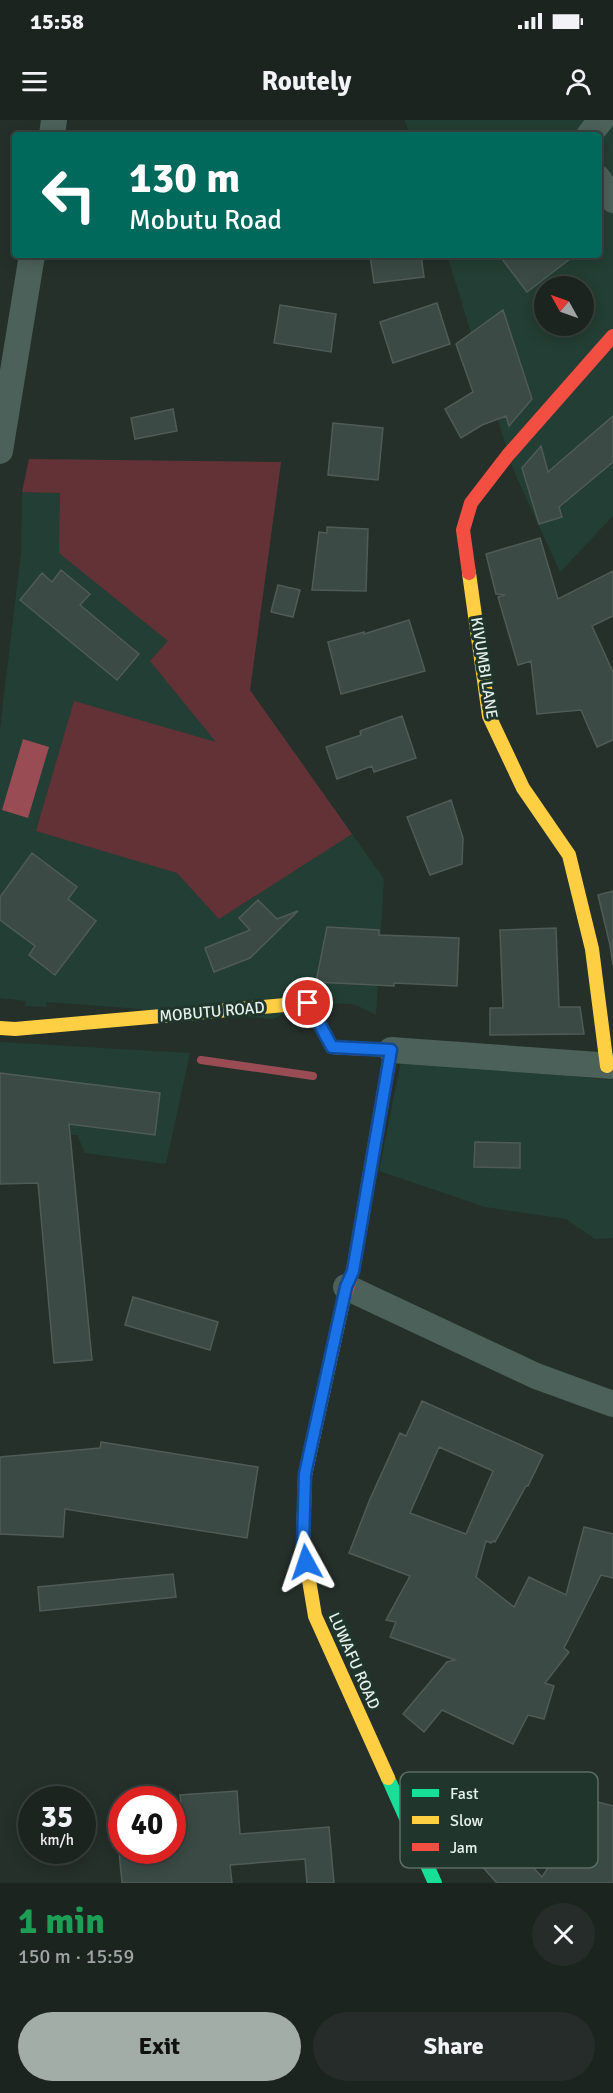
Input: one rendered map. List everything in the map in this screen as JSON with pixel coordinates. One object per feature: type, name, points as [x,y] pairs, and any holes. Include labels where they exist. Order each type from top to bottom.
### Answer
[{"type":"street","points":[[592,132],[602,120]]},
{"type":"street","points":[[602,184],[613,200]]},
{"type":"street","points":[[0,451],[32,258]]},
{"type":"street","name":"KIVUMBI LANE","points":[[610,1066],[592,949],[569,855],[523,788],[489,716],[463,530],[471,503],[508,455],[613,336]]},
{"type":"street","name":"MOBUTU ROAD","points":[[0,1028],[15,1029],[308,1003],[332,1047],[610,1066]]},
{"type":"street","name":"LUWAFU ROAD","points":[[391,1050],[353,1271],[346,1287],[305,1474],[303,1544],[315,1616],[400,1805]]},
{"type":"street","points":[[346,1287],[536,1376],[613,1404]]},
{"type":"street","name":"LUWAFU ROAD","points":[[428,1868],[435,1883]]},
{"type":"shaded area","points":[[405,120],[613,120],[613,516],[560,572],[513,469],[448,258],[602,258],[602,132],[408,132]]},
{"type":"shaded area","points":[[29,459],[281,462],[250,690],[384,879],[376,1015],[354,1004],[308,1003],[273,1019],[46,1002],[46,1007],[25,1006],[26,1001],[0,998],[0,728],[21,553],[22,492]]},
{"type":"shaded area","points":[[29,459],[281,462],[250,690],[352,834],[219,919],[177,873],[36,831],[74,701],[216,742],[150,661],[168,641],[59,553],[60,493],[22,492]]},
{"type":"shaded area","points":[[23,739],[49,747],[28,818],[2,810]]},
{"type":"shaded area","points":[[0,1042],[190,1053],[166,1164],[85,1153],[77,1135],[0,1137]]},
{"type":"shaded area","points":[[401,1061],[613,1080],[613,1238],[595,1239],[566,1219],[485,1207],[379,1171]]},
{"type":"building","points":[[370,258],[421,258],[424,277],[374,283]]},
{"type":"building","points":[[501,258],[571,258],[548,276],[534,276],[534,287],[527,292]]},
{"type":"building","points":[[437,303],[450,344],[393,363],[380,322]]},
{"type":"building","points":[[280,305],[336,314],[331,352],[274,343]]},
{"type":"building","points":[[503,310],[532,399],[509,426],[506,416],[482,425],[461,438],[445,409],[473,392],[456,344]]},
{"type":"building","points":[[173,409],[177,431],[135,439],[131,418]]},
{"type":"building","points":[[613,416],[613,462],[559,507],[562,517],[539,524],[522,468],[541,446],[548,472]]},
{"type":"building","points":[[333,423],[383,428],[378,480],[328,475]]},
{"type":"building","points":[[327,527],[368,529],[366,591],[312,590],[319,532],[327,533]]},
{"type":"building","points":[[540,538],[558,599],[613,571],[613,616],[592,626],[613,672],[613,740],[597,747],[581,710],[537,714],[531,661],[518,665],[498,597],[505,595],[496,594],[486,554]]},
{"type":"building","points":[[61,570],[90,594],[80,605],[139,654],[117,680],[20,600],[42,573],[52,582]]},
{"type":"building","points":[[278,585],[300,590],[293,617],[271,612]]},
{"type":"building","points":[[409,620],[425,671],[341,694],[328,642]]},
{"type":"building","points":[[402,716],[416,758],[374,772],[372,766],[337,779],[326,747],[361,735],[360,731]]},
{"type":"building","points":[[451,800],[463,838],[462,864],[430,875],[407,817]]},
{"type":"building","points":[[32,853],[77,887],[68,899],[96,921],[55,975],[29,955],[35,946],[0,920],[0,897]]},
{"type":"building","points":[[613,891],[613,965],[598,895]]},
{"type":"building","points":[[258,900],[277,919],[298,911],[250,958],[214,972],[205,948],[250,930],[239,918]]},
{"type":"building","points":[[327,927],[379,930],[379,935],[459,938],[457,986],[316,982]]},
{"type":"building","points":[[556,928],[559,1007],[580,1007],[584,1034],[490,1035],[490,1008],[503,1008],[500,930]]},
{"type":"building","points":[[0,1073],[160,1093],[155,1135],[69,1124],[92,1360],[54,1363],[38,1183],[0,1184]]},
{"type":"building","points":[[475,1142],[520,1143],[520,1168],[474,1167]]},
{"type":"building","points":[[133,1297],[218,1322],[210,1350],[125,1325]]},
{"type":"building","points":[[422,1401],[543,1455],[528,1486],[495,1542],[486,1541],[476,1577],[514,1607],[529,1577],[566,1595],[584,1527],[613,1534],[613,1578],[601,1575],[564,1648],[569,1652],[545,1683],[554,1686],[544,1719],[528,1715],[513,1744],[442,1710],[424,1732],[403,1714],[447,1662],[455,1660],[390,1637],[396,1622],[386,1620],[410,1576],[349,1553],[400,1433],[406,1436]],"holes":[[[439,1447],[493,1471],[466,1534],[410,1513]]]},
{"type":"building","points":[[101,1442],[258,1467],[247,1538],[65,1509],[63,1537],[0,1534],[0,1457],[100,1448]]},
{"type":"building","points":[[173,1574],[176,1597],[40,1611],[38,1587]]},
{"type":"building","points":[[237,1791],[240,1834],[329,1827],[334,1883],[307,1883],[305,1859],[230,1865],[232,1883],[122,1883],[120,1864],[186,1864],[186,1795]]},
{"type":"building","points":[[598,1802],[613,1806],[613,1883],[497,1883],[484,1868],[534,1868],[542,1877],[548,1868],[598,1868]]},
{"type":"waterway","points":[[201,1060],[313,1076]]},
{"type":"traffic: fast","points":[[388,1778],[400,1805]]},
{"type":"traffic: fast","points":[[428,1868],[435,1883]]},
{"type":"traffic: slow","points":[[469,573],[489,716],[523,788],[569,855],[592,949],[607,1066]]},
{"type":"traffic: slow","points":[[0,1028],[15,1029],[308,1003],[332,1047],[348,1048]]},
{"type":"traffic: slow","points":[[344,1297],[305,1475],[303,1544],[315,1616],[388,1778]]},
{"type":"traffic: jam","points":[[469,573],[463,530],[471,503],[508,455],[613,336]]},
{"type":"traffic: jam","points":[[344,1297],[353,1271],[391,1050],[348,1048]]},
{"type":"route","points":[[306,1562],[303,1544],[305,1474],[346,1287],[353,1271],[391,1050],[332,1047],[308,1003]]}]
